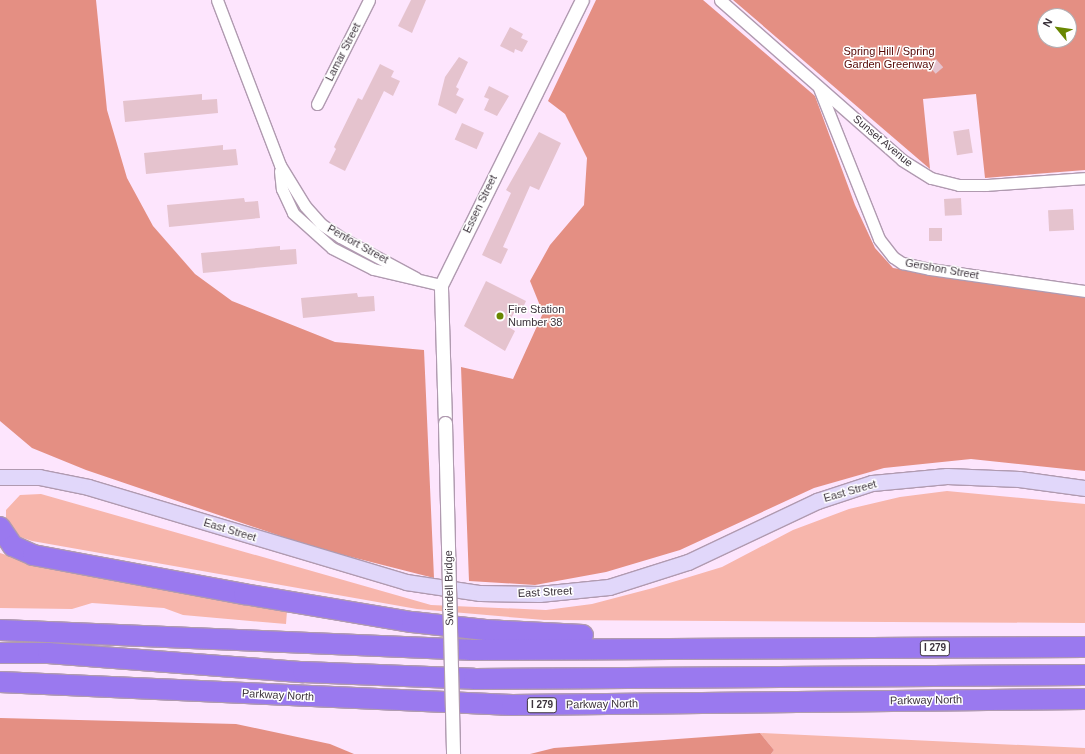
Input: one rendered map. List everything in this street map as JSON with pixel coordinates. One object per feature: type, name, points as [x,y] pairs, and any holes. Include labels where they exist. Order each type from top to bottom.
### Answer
[{"type":"highway","points":[[0,527],[13,546],[33,555],[252,595],[412,622],[486,630],[559,635],[684,635],[710,647]]},
{"type":"highway","name":"I 279","points":[[0,630],[470,650],[710,647],[1085,648]]},
{"type":"highway","points":[[0,653],[474,679],[1085,675]]},
{"type":"highway","name":"Parkway North","points":[[0,682],[512,705],[1085,699]]},
{"type":"main road","name":"East Street","points":[[0,477],[39,477],[88,487],[406,582],[480,593],[539,594],[609,587],[688,562],[817,501],[872,483],[947,476],[1019,479],[1085,488]]},
{"type":"street","name":"Penfort Street","points":[[217,0],[280,165],[296,194],[321,224],[416,278]]},
{"type":"street","name":"Lamar Street","points":[[317,104],[369,0]]},
{"type":"street","name":"Essen Street","points":[[445,423],[441,285],[582,0]]},
{"type":"street","name":"Sunset Avenue","points":[[720,0],[818,84],[902,160],[931,178],[959,185],[986,185],[1085,178]]},
{"type":"street","name":"Gershon Street","points":[[818,84],[879,239],[894,257],[902,263],[930,268],[1085,290]]},
{"type":"street","name":"Penfort Street","points":[[280,165],[282,189],[290,207],[313,233],[343,255],[373,269],[441,285]]},
{"type":"street","name":"Swindell Bridge","points":[[445,423],[453,754]]},
{"type":"shaded area","points":[[947,491],[1085,504],[1085,623],[544,620],[417,609],[32,541],[14,535],[6,527],[6,510],[20,495],[41,494],[431,605],[546,610],[592,604],[653,588],[722,567],[793,530],[849,509],[900,497]]},
{"type":"shaded area","points":[[0,553],[32,563],[287,611],[286,624],[183,615],[164,608],[92,603],[72,609],[0,608]]},
{"type":"shaded area","points":[[760,733],[1085,748],[1085,754],[771,754],[774,750]]},
{"type":"green space","points":[[0,0],[96,0],[107,110],[127,178],[153,226],[195,274],[232,301],[335,342],[424,350],[434,578],[316,548],[86,470],[32,448],[0,421]]},
{"type":"green space","points":[[596,0],[703,0],[815,96],[855,205],[875,248],[893,268],[1085,297],[1085,471],[971,459],[884,468],[814,488],[680,550],[606,572],[535,585],[469,581],[461,367],[513,379],[543,313],[530,281],[550,245],[584,205],[587,158],[565,114],[548,101]]},
{"type":"green space","name":"Spring Hill / Spring Garden Greenway","points":[[733,0],[1085,0],[1085,170],[985,178],[976,94],[923,99],[930,169]]},
{"type":"green space","points":[[0,718],[236,724],[330,744],[354,754],[0,754]]},
{"type":"green space","points":[[760,733],[774,750],[771,754],[530,754],[554,748]]},
{"type":"building","points":[[411,0],[426,0],[412,33],[398,26]]},
{"type":"building","points":[[510,27],[523,34],[521,38],[528,41],[522,52],[515,49],[514,53],[500,46]]},
{"type":"building","points":[[459,57],[468,62],[456,87],[459,89],[456,95],[464,99],[456,114],[438,105],[445,77]]},
{"type":"building","points":[[936,59],[943,67],[936,74],[928,66]]},
{"type":"building","points":[[380,64],[394,71],[391,77],[400,81],[393,96],[384,91],[345,171],[329,163],[336,149],[334,147],[358,98],[362,100]]},
{"type":"building","points":[[489,86],[509,96],[497,116],[484,110],[489,99],[484,97]]},
{"type":"building","points":[[202,94],[202,100],[217,99],[218,113],[125,122],[123,101]]},
{"type":"building","points":[[462,123],[484,133],[477,149],[455,139]]},
{"type":"building","points":[[969,129],[973,153],[957,155],[953,132]]},
{"type":"building","points":[[539,132],[561,143],[539,190],[530,186],[503,247],[508,249],[501,264],[482,255],[511,193],[506,190]]},
{"type":"building","points":[[223,145],[223,150],[236,149],[238,165],[146,174],[144,153]]},
{"type":"building","points":[[244,198],[245,202],[258,201],[260,218],[169,227],[167,205]]},
{"type":"building","points":[[961,198],[962,215],[945,216],[944,199]]},
{"type":"building","points":[[1073,209],[1074,230],[1049,231],[1048,210]]},
{"type":"building","points":[[929,228],[942,228],[942,241],[929,241]]},
{"type":"building","points":[[280,246],[280,250],[296,249],[297,264],[203,273],[201,253]]},
{"type":"building","points":[[486,281],[526,301],[521,312],[516,309],[507,326],[515,331],[505,351],[464,326]]},
{"type":"building","points":[[357,293],[358,297],[374,296],[375,311],[303,318],[301,298]]},
{"type":"place","name":"Fire Station Number 38","points":[[500,316]]}]
